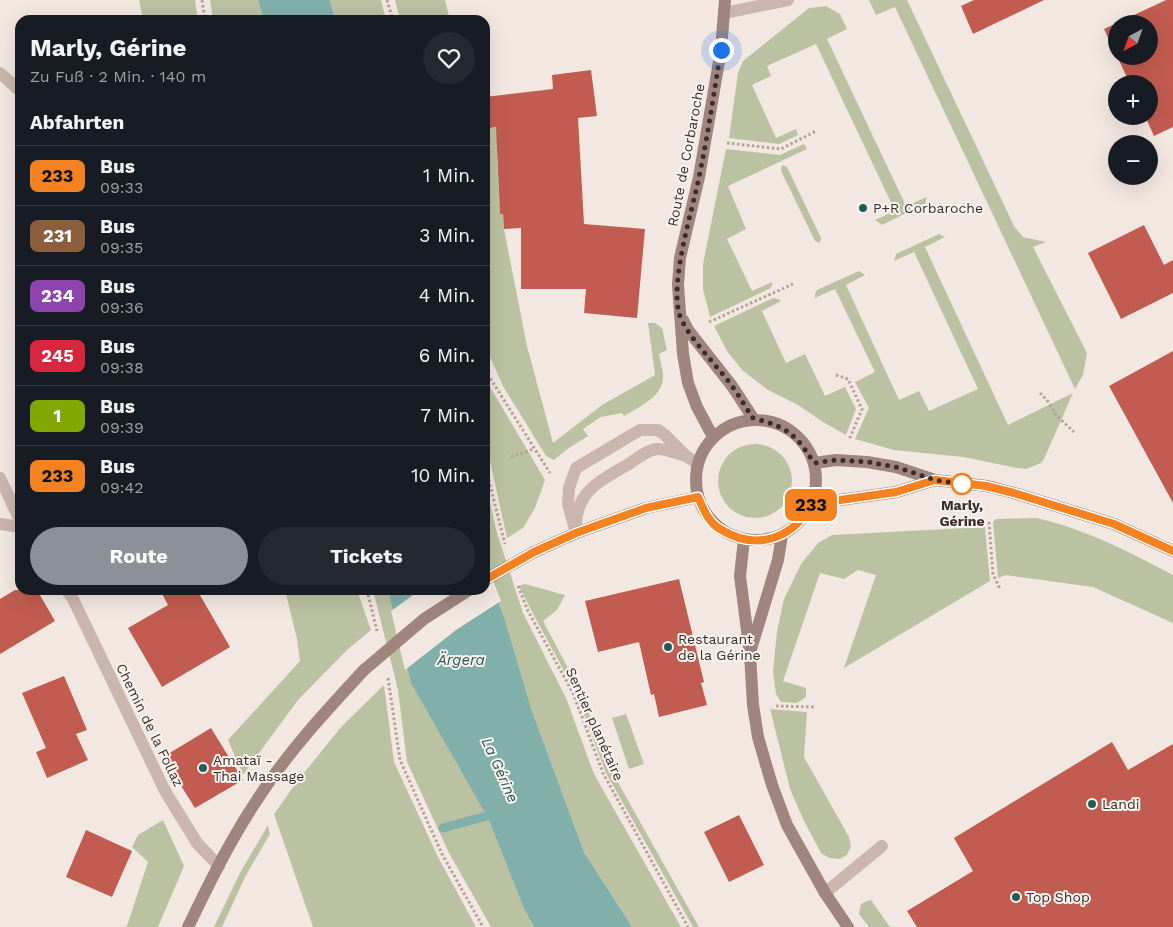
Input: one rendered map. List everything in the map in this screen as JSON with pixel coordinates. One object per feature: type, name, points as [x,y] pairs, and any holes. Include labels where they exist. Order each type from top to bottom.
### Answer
[{"type":"main road","name":"Route de Corbaroche","points":[[713,437],[697,407],[688,383],[683,354],[678,285],[680,258],[706,141],[721,50],[725,0]]},
{"type":"main road","name":"Route de Corbaroche","points":[[680,316],[688,330],[732,386],[753,418]]},
{"type":"main road","points":[[753,418],[778,425],[800,441],[814,463],[816,491],[805,517],[796,526],[773,539],[755,541],[744,539],[719,528],[706,514],[698,497],[696,480],[698,464],[704,449],[713,437],[723,428],[738,421],[753,418]]},
{"type":"main road","points":[[814,463],[836,460],[868,462],[896,467],[935,480],[986,486],[1114,524],[1173,551]]},
{"type":"main road","points":[[812,504],[896,492],[935,480]]},
{"type":"main road","points":[[490,577],[534,552],[576,533],[646,508],[698,497]]},
{"type":"main road","points":[[750,654],[778,560],[782,535]]},
{"type":"main road","points":[[744,539],[740,576],[758,737],[772,785],[787,825],[825,893],[848,927]]},
{"type":"main road","points":[[188,927],[230,843],[282,764],[364,670],[424,619],[461,595]]},
{"type":"street","points":[[724,13],[788,0]]},
{"type":"street","points":[[0,73],[15,86]]},
{"type":"street","points":[[576,533],[568,504],[569,488],[576,468],[640,430],[658,430],[686,456],[698,464]]},
{"type":"street","points":[[576,533],[577,512],[581,502],[587,492],[596,484],[647,452],[658,449],[686,456]]},
{"type":"street","points":[[0,478],[15,510]]},
{"type":"street","points":[[0,524],[15,526]]},
{"type":"street","name":"Chemin de la Follaz","points":[[71,595],[165,791],[197,843],[219,866]]},
{"type":"street","points":[[825,893],[882,846]]},
{"type":"path","points":[[202,0],[205,15]]},
{"type":"path","points":[[387,0],[391,15]]},
{"type":"path","points":[[706,141],[780,149],[816,131]]},
{"type":"path","points":[[712,321],[793,284]]},
{"type":"path","points":[[836,374],[848,379],[862,409],[852,435]]},
{"type":"path","points":[[490,378],[547,468]]},
{"type":"path","points":[[1040,393],[1047,400],[1056,415],[1074,432]]},
{"type":"path","points":[[511,457],[534,449]]},
{"type":"path","points":[[490,485],[506,549]]},
{"type":"path","points":[[989,522],[993,574],[1000,589]]},
{"type":"path","name":"Sentier planétaire","points":[[518,585],[528,611],[572,693],[602,774],[688,927]]},
{"type":"path","points":[[368,595],[378,635]]},
{"type":"path","points":[[386,671],[400,760],[442,854],[483,927]]},
{"type":"path","points":[[782,706],[816,707]]},
{"type":"green space","points":[[139,0],[195,0],[197,15],[142,15]]},
{"type":"green space","points":[[210,0],[258,0],[262,15],[212,15]]},
{"type":"green space","points":[[330,0],[381,0],[385,15],[334,15]]},
{"type":"green space","points":[[395,0],[445,0],[449,15],[399,15]]},
{"type":"green space","points":[[869,0],[907,0],[1014,226],[1023,237],[1046,242],[1033,247],[1087,353],[1083,375],[1075,389],[895,7],[876,15]]},
{"type":"green space","points":[[826,6],[840,14],[847,29],[827,39],[906,206],[927,197],[925,204],[882,225],[875,220],[895,211],[816,44],[767,66],[771,76],[752,85],[776,138],[796,129],[798,135],[779,144],[729,138],[738,73],[743,61],[809,8]]},
{"type":"green space","points":[[516,125],[497,156],[500,214],[503,214],[504,229],[527,346],[553,443],[602,405],[655,375],[648,323],[655,323],[662,328],[667,350],[659,354],[663,382],[650,400],[624,416],[622,413],[601,417],[583,429],[588,436],[554,460],[546,456],[503,386],[490,357],[490,128]]},
{"type":"green space","points":[[804,144],[807,149],[728,186],[746,229],[727,239],[752,291],[772,282],[772,286],[710,317],[703,289],[703,264],[726,149],[780,155]]},
{"type":"green space","points":[[782,165],[787,167],[821,238],[820,243],[815,241],[781,171]]},
{"type":"green space","points":[[939,234],[945,237],[925,247],[1008,425],[1073,393],[1041,463],[1026,469],[1017,468],[963,457],[894,450],[855,439],[869,408],[855,382],[875,372],[835,289],[815,298],[815,294],[817,290],[859,271],[865,275],[846,285],[899,400],[919,391],[929,411],[978,389],[914,252],[894,261],[896,254]]},
{"type":"green space","points":[[773,298],[781,301],[762,311],[786,363],[805,354],[825,396],[845,387],[856,409],[846,435],[798,405],[768,390],[742,370],[727,351],[714,326]]},
{"type":"green space","points":[[490,387],[545,480],[535,508],[523,528],[507,538],[490,461]]},
{"type":"green space","points":[[755,444],[776,450],[786,460],[792,481],[786,502],[776,512],[755,518],[734,512],[724,502],[718,481],[724,460],[734,450]]},
{"type":"green space","points":[[490,503],[497,533],[523,613],[566,698],[594,774],[681,927],[632,927],[584,852],[532,711],[505,620],[490,580]]},
{"type":"green space","points":[[1037,518],[1089,535],[1173,575],[1173,623],[1093,587],[1006,575],[998,578],[993,522],[996,519]]},
{"type":"green space","points":[[985,527],[990,581],[844,668],[876,575],[858,570],[844,579],[820,573],[783,681],[806,688],[806,697],[797,703],[781,702],[776,694],[773,672],[777,631],[784,599],[801,564],[818,543],[832,535]]},
{"type":"green space","points":[[525,584],[565,595],[557,610],[543,621],[580,691],[611,770],[699,927],[693,927],[606,773],[576,693],[519,586]]},
{"type":"green space","points":[[286,595],[359,595],[371,630],[347,650],[298,700],[243,775],[228,740],[300,661],[297,639]]},
{"type":"green space","points":[[374,595],[391,595],[488,818],[524,909],[534,927],[491,927],[449,853],[407,762],[398,690]]},
{"type":"green space","points":[[384,685],[394,762],[438,857],[476,927],[313,927],[274,814],[299,779],[342,726]]},
{"type":"green space","points":[[770,709],[807,712],[804,757],[849,837],[851,846],[847,855],[840,859],[829,858],[821,853],[804,821],[790,789]]},
{"type":"green space","points":[[626,714],[644,764],[629,769],[612,718]]},
{"type":"green space","points":[[163,820],[184,866],[158,927],[124,927],[127,926],[148,862],[132,847],[138,835]]},
{"type":"green space","points":[[268,825],[270,834],[245,877],[222,927],[214,927],[240,873]]},
{"type":"green space","points":[[871,900],[890,927],[869,927],[859,914],[861,904]]},
{"type":"water","points":[[258,0],[330,0],[334,15],[262,15]]},
{"type":"water","name":"Ärgera","points":[[490,580],[505,620],[532,711],[584,852],[632,927],[534,927],[524,909],[488,818],[411,683],[389,595],[490,595]]},
{"type":"pier","points":[[490,573],[501,601],[456,630],[405,670],[391,611],[413,595],[490,595]]},
{"type":"building","points":[[974,0],[1044,0],[973,34],[961,6]]},
{"type":"building","points":[[1166,0],[1173,0],[1173,127],[1156,135],[1154,135],[1149,125],[1158,125],[1158,75],[1126,75],[1121,65],[1158,65],[1158,15],[1134,15]]},
{"type":"building","points":[[1108,27],[1108,38],[1104,29]]},
{"type":"building","points":[[591,70],[597,116],[578,118],[584,224],[645,229],[637,318],[584,313],[586,289],[521,289],[521,228],[504,229],[503,214],[500,214],[496,127],[490,128],[490,96],[553,89],[552,75]]},
{"type":"building","points":[[1144,225],[1164,265],[1173,260],[1173,293],[1121,319],[1088,253]]},
{"type":"building","points":[[1173,351],[1173,503],[1109,386]]},
{"type":"building","name":"Restaurant de la Gérine","points":[[679,579],[704,682],[701,683],[707,705],[659,717],[654,694],[651,695],[639,642],[598,652],[585,601]]},
{"type":"building","points":[[15,590],[15,595],[40,595],[55,621],[0,654],[0,599]]},
{"type":"building","points":[[163,595],[200,595],[230,647],[162,687],[128,628],[168,605]]},
{"type":"building","points":[[64,676],[87,730],[76,734],[88,760],[47,778],[36,752],[46,748],[22,693]]},
{"type":"building","name":"Amataï - Thai Massage","points":[[211,728],[243,780],[195,808],[163,757]]},
{"type":"building","name":"Landi","points":[[1112,742],[1128,770],[1173,744],[1173,927],[917,927],[907,911],[973,871],[954,838]]},
{"type":"building","points":[[739,815],[764,865],[729,882],[704,832]]},
{"type":"building","points":[[86,830],[132,851],[112,897],[66,877]]},
{"type":"waterway","points":[[443,828],[498,813]]},
{"type":"bus line","name":"233","points":[[490,577],[534,552],[576,533],[646,508],[698,497],[706,514],[719,528],[744,539],[755,541],[773,539],[796,526],[805,517],[812,504],[896,492],[935,480],[986,486],[1014,493],[1114,524],[1173,551]]},
{"type":"place","name":"P+R Corbaroche","points":[[863,208]]},
{"type":"place","name":"Marly, Gérine","points":[[962,484]]},
{"type":"place","name":"Restaurant de la Gérine","points":[[668,647]]},
{"type":"place","name":"Amataï - Thai Massage","points":[[203,768]]},
{"type":"place","name":"Landi","points":[[1092,804]]},
{"type":"place","name":"Top Shop","points":[[1016,897]]},
{"type":"route","points":[[721,50],[704,152],[680,258],[678,285],[680,316],[688,330],[732,386],[753,418],[778,425],[800,441],[814,463],[836,460],[868,462],[896,467],[935,480],[962,484]]},
{"type":"water label","name":"La Gérine","points":[[500,770]]}]
